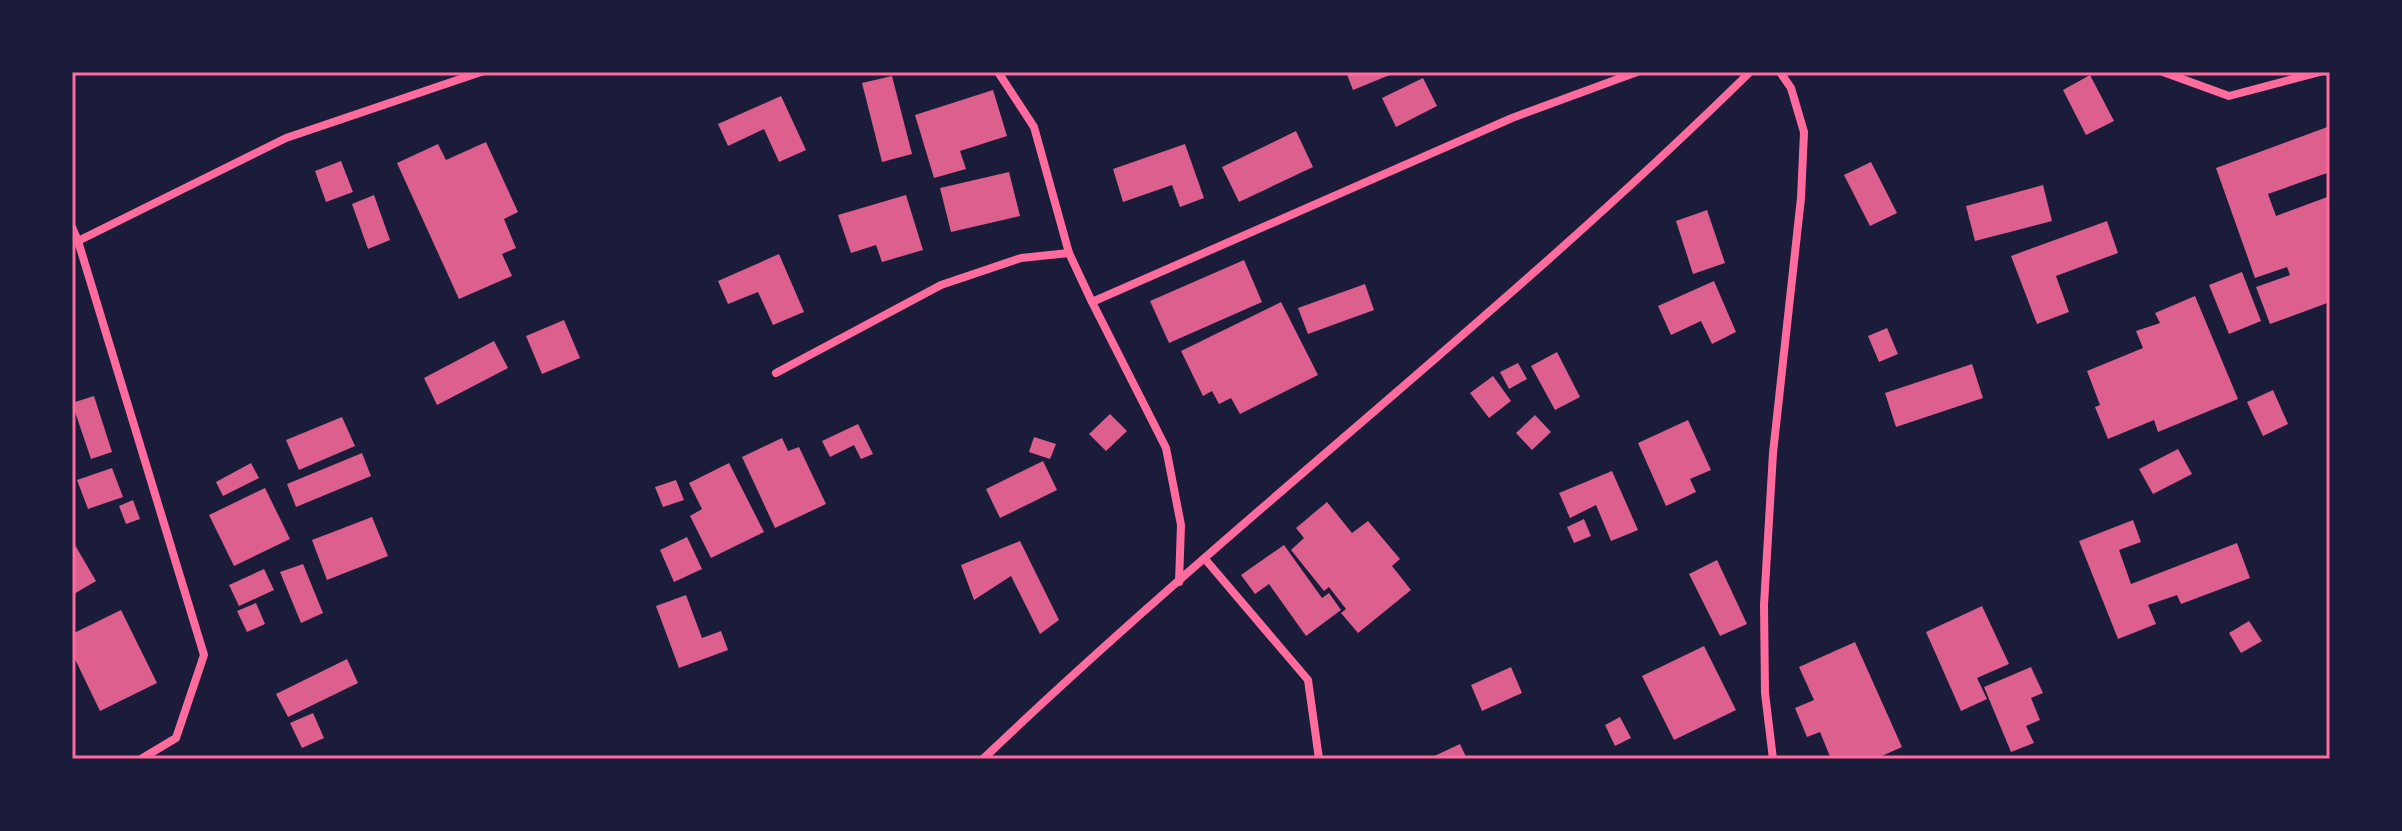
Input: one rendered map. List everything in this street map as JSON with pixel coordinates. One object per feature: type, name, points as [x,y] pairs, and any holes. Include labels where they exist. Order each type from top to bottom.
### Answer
[{"type":"street","points":[[75,242],[286,138],[481,72]]},
{"type":"street","points":[[998,72],[1034,127],[1069,253],[1166,448],[1181,525],[1179,582]]},
{"type":"street","points":[[1092,302],[1497,124],[1637,72]]},
{"type":"street","points":[[983,759],[1094,653],[1647,174],[1750,72]]},
{"type":"street","points":[[1773,759],[1765,693],[1764,605],[1773,453],[1801,198],[1804,132],[1791,88],[1780,72]]},
{"type":"street","points":[[2163,72],[2229,96],[2320,72]]},
{"type":"street","points":[[72,227],[204,655],[176,738],[141,759]]},
{"type":"street","points":[[776,373],[941,285],[1021,258],[1069,253]]},
{"type":"street","points":[[1205,559],[1308,680],[1319,759]]},
{"type":"building","points":[[1346,72],[1397,72],[1353,90]]},
{"type":"building","points":[[2090,75],[2114,121],[2086,135],[2063,90]]},
{"type":"building","points":[[892,76],[912,154],[882,162],[862,83]]},
{"type":"building","points":[[1423,78],[1437,106],[1396,127],[1382,98]]},
{"type":"building","points":[[993,90],[1007,136],[960,151],[966,169],[934,178],[915,115]]},
{"type":"building","points":[[781,96],[806,150],[779,162],[764,129],[728,146],[718,124]]},
{"type":"building","points":[[2330,126],[2330,172],[2268,194],[2276,216],[2330,196],[2330,302],[2270,324],[2256,287],[2290,275],[2287,267],[2255,278],[2216,168]]},
{"type":"building","points":[[1296,131],[1313,167],[1239,202],[1222,167]]},
{"type":"building","points":[[486,142],[518,212],[504,219],[516,248],[502,254],[512,276],[459,299],[397,163],[438,144],[446,160]]},
{"type":"building","points":[[1185,144],[1204,198],[1180,207],[1172,185],[1123,202],[1113,169]]},
{"type":"building","points":[[341,161],[353,192],[326,202],[315,171]]},
{"type":"building","points":[[1871,162],[1897,213],[1870,226],[1844,175]]},
{"type":"building","points":[[1009,172],[1020,216],[951,232],[940,188]]},
{"type":"building","points":[[2043,185],[2052,221],[1975,241],[1966,206]]},
{"type":"building","points":[[374,195],[390,240],[368,249],[352,204]]},
{"type":"building","points":[[906,195],[923,250],[882,262],[876,245],[851,253],[838,215]]},
{"type":"building","points":[[1707,210],[1725,263],[1693,274],[1676,221]]},
{"type":"building","points":[[2107,221],[2118,253],[2056,276],[2069,312],[2037,324],[2011,256]]},
{"type":"building","points":[[779,254],[804,312],[773,325],[758,292],[728,304],[718,281]]},
{"type":"building","points":[[1244,260],[1262,302],[1169,343],[1150,301]]},
{"type":"building","points":[[2242,272],[2261,321],[2229,334],[2209,285]]},
{"type":"building","points":[[1714,281],[1736,332],[1712,344],[1701,321],[1671,335],[1658,306]]},
{"type":"building","points":[[1365,284],[1374,310],[1308,334],[1298,308]]},
{"type":"building","points":[[2195,296],[2238,399],[2158,432],[2154,420],[2108,439],[2095,407],[2100,405],[2087,371],[2143,348],[2136,331],[2160,323],[2155,313]]},
{"type":"building","points":[[1281,302],[1318,375],[1240,414],[1231,398],[1219,404],[1212,391],[1203,396],[1181,351]]},
{"type":"building","points":[[564,320],[580,358],[542,374],[526,336]]},
{"type":"building","points":[[1887,328],[1898,354],[1879,362],[1868,336]]},
{"type":"building","points":[[494,341],[508,368],[437,405],[424,378]]},
{"type":"building","points":[[1557,352],[1580,397],[1555,410],[1531,366]]},
{"type":"building","points":[[1518,363],[1527,379],[1509,389],[1500,372]]},
{"type":"building","points":[[1972,364],[1983,398],[1896,427],[1885,393]]},
{"type":"building","points":[[1493,376],[1511,401],[1489,418],[1470,393]]},
{"type":"building","points":[[2273,390],[2288,424],[2263,436],[2247,402]]},
{"type":"building","points":[[94,396],[112,452],[91,459],[72,403]]},
{"type":"building","points":[[1110,414],[1127,431],[1106,451],[1089,434]]},
{"type":"building","points":[[1535,415],[1551,432],[1532,450],[1516,433]]},
{"type":"building","points":[[342,417],[355,446],[299,470],[286,440]]},
{"type":"building","points":[[1688,420],[1711,470],[1690,479],[1696,492],[1666,506],[1638,443]]},
{"type":"building","points":[[858,424],[873,454],[861,459],[854,445],[830,457],[822,441]]},
{"type":"building","points":[[1034,437],[1056,444],[1050,459],[1029,452]]},
{"type":"building","points":[[782,438],[788,451],[799,447],[826,504],[775,528],[742,457]]},
{"type":"building","points":[[2178,449],[2192,474],[2153,494],[2139,469]]},
{"type":"building","points":[[362,453],[371,476],[296,507],[287,484]]},
{"type":"building","points":[[1043,461],[1057,490],[1000,518],[986,489]]},
{"type":"building","points":[[251,463],[259,478],[223,496],[216,482]]},
{"type":"building","points":[[729,463],[764,532],[711,558],[690,516],[702,509],[689,483]]},
{"type":"building","points":[[112,468],[123,497],[88,509],[77,480]]},
{"type":"building","points":[[1612,471],[1638,530],[1611,541],[1596,505],[1570,518],[1559,493]]},
{"type":"building","points":[[676,480],[684,500],[663,507],[655,487]]},
{"type":"building","points":[[265,488],[290,539],[234,566],[209,515]]},
{"type":"building","points":[[133,500],[140,519],[126,524],[119,506]]},
{"type":"building","points":[[1327,502],[1352,533],[1368,521],[1400,559],[1392,566],[1411,590],[1358,633],[1341,613],[1346,609],[1329,587],[1324,591],[1291,550],[1304,538],[1296,528]]},
{"type":"building","points":[[372,517],[388,556],[327,580],[312,540]]},
{"type":"building","points":[[1584,519],[1591,536],[1574,543],[1567,527]]},
{"type":"building","points":[[2133,520],[2141,542],[2119,550],[2131,584],[2237,543],[2250,578],[2181,604],[2177,595],[2148,605],[2156,624],[2118,639],[2079,541]]},
{"type":"building","points":[[687,537],[702,569],[674,582],[660,550]]},
{"type":"building","points":[[72,540],[96,581],[74,594],[72,590]]},
{"type":"building","points":[[1020,541],[1059,620],[1040,634],[1011,576],[974,600],[961,565]]},
{"type":"building","points":[[1284,545],[1322,598],[1329,593],[1341,610],[1306,636],[1269,584],[1255,594],[1241,575]]},
{"type":"building","points":[[1717,560],[1747,624],[1720,636],[1689,574]]},
{"type":"building","points":[[303,564],[323,613],[301,623],[280,572]]},
{"type":"building","points":[[264,569],[274,590],[239,606],[229,585]]},
{"type":"building","points":[[686,595],[702,638],[721,631],[728,650],[679,668],[656,606]]},
{"type":"building","points":[[256,603],[265,624],[247,632],[237,611]]},
{"type":"building","points":[[1982,606],[2009,664],[1977,678],[1987,699],[1961,711],[1926,632]]},
{"type":"building","points":[[121,610],[157,683],[100,711],[72,653],[72,634]]},
{"type":"building","points":[[2249,621],[2262,641],[2241,653],[2229,633]]},
{"type":"building","points":[[1855,642],[1902,747],[1875,759],[1831,759],[1820,732],[1807,737],[1795,708],[1814,700],[1799,667]]},
{"type":"building","points":[[1704,646],[1736,710],[1674,740],[1642,676]]},
{"type":"building","points":[[347,659],[358,683],[288,717],[276,694]]},
{"type":"building","points":[[1511,667],[1522,693],[1482,711],[1471,685]]},
{"type":"building","points":[[2031,667],[2043,693],[2031,698],[2040,720],[2026,726],[2034,743],[2011,752],[1984,687]]},
{"type":"building","points":[[313,713],[324,738],[302,748],[290,723]]},
{"type":"building","points":[[1620,717],[1631,738],[1615,746],[1605,725]]},
{"type":"building","points":[[1460,744],[1467,759],[1428,759]]}]
